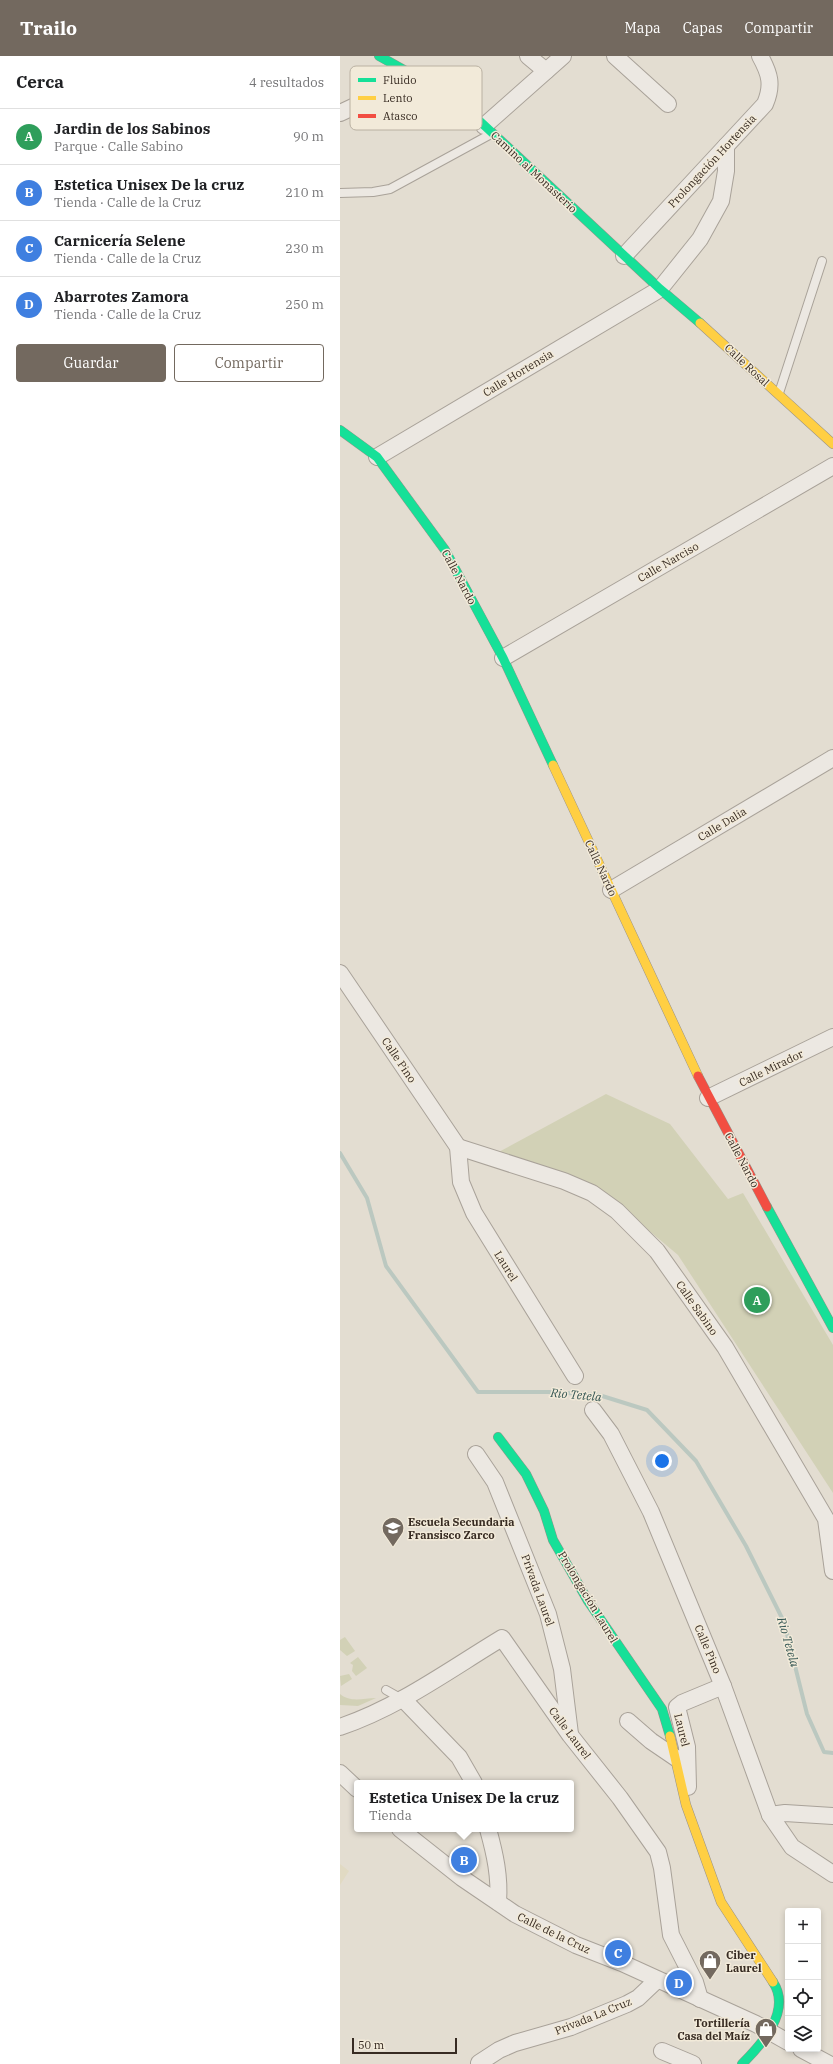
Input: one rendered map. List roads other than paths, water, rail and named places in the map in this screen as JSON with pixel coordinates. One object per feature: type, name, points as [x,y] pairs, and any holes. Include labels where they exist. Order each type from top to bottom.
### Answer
[{"type":"street","name":"Camino al Monasterio","points":[[379,56],[395,66]]},
{"type":"street","points":[[528,56],[546,72]]},
{"type":"street","points":[[488,130],[563,56]]},
{"type":"street","points":[[615,56],[668,104]]},
{"type":"street","name":"Prolongación Hortensia","points":[[624,256],[765,104],[770,91],[770,81],[760,56]]},
{"type":"street","points":[[340,113],[350,108]]},
{"type":"street","name":"Camino al Monasterio","points":[[482,125],[660,289]]},
{"type":"street","points":[[660,289],[700,239],[721,201],[725,177],[726,146]]},
{"type":"street","name":"Calle Rosal","points":[[660,289],[710,331],[833,444]]},
{"type":"street","name":"Calle Hortensia","points":[[377,457],[660,289]]},
{"type":"street","name":"Calle Nardo","points":[[340,430],[377,457],[445,550],[503,658],[708,1098],[833,1328]]},
{"type":"street","name":"Calle Narciso","points":[[503,658],[833,466]]},
{"type":"street","name":"Calle Dalia","points":[[611,890],[833,758]]},
{"type":"street","name":"Calle Pino","points":[[340,973],[458,1147]]},
{"type":"street","name":"Calle Mirador","points":[[708,1098],[833,1037]]},
{"type":"street","name":"Laurel","points":[[458,1147],[461,1182],[474,1213],[575,1376]]},
{"type":"street","name":"Calle Sabino","points":[[458,1147],[564,1181],[592,1192],[617,1210],[657,1251],[725,1347],[829,1522],[833,1571]]},
{"type":"street","name":"Calle Pino","points":[[593,1410],[611,1434],[651,1512],[723,1686],[770,1815],[792,1847],[833,1874]]},
{"type":"street","name":"Prolongación Laurel","points":[[498,1437],[526,1474],[544,1511],[553,1540],[588,1601],[662,1709],[667,1722],[676,1758]]},
{"type":"street","name":"Privada Laurel","points":[[476,1454],[495,1482],[548,1614],[562,1669],[570,1735]]},
{"type":"street","name":"Calle Laurel","points":[[340,1726],[373,1714],[403,1699],[502,1638],[570,1735],[620,1798],[658,1852],[662,1868],[671,1934],[695,1982],[700,1999]]},
{"type":"street","name":"Laurel","points":[[686,1805],[688,1754],[677,1707],[682,1703],[723,1686]]},
{"type":"street","points":[[403,1699],[459,1757],[472,1780]]},
{"type":"street","points":[[628,1721],[651,1741],[676,1758],[686,1805],[721,1902],[777,1988],[780,2006],[769,2032],[758,2048],[742,2064]]},
{"type":"street","points":[[340,1773],[354,1786]]},
{"type":"street","points":[[770,1815],[785,1813],[833,1816]]},
{"type":"street","name":"Calle de la Cruz","points":[[404,1832],[462,1878],[515,1914],[576,1945],[756,2024],[785,2040]]},
{"type":"street","points":[[491,1832],[500,1884],[498,1902]]},
{"type":"street","name":"Privada La Cruz","points":[[479,2063],[499,2050],[515,2043],[571,2028],[627,2004],[638,1998],[657,1980]]},
{"type":"street","points":[[662,2051],[693,2064]]},
{"type":"street","points":[[807,2052],[829,2064]]},
{"type":"lane","points":[[340,193],[373,192],[390,189],[488,130]]},
{"type":"lane","points":[[779,394],[822,261]]},
{"type":"lane","points":[[386,1690],[403,1699]]},
{"type":"waterway","name":"Rio Tetela","points":[[340,1153],[367,1198],[386,1266],[478,1392],[550,1392],[599,1395],[647,1410],[696,1461],[746,1546],[784,1622],[807,1714],[824,1752],[833,1753]]},
{"type":"place","name":"Jardin de los Sabinos","points":[[757,1300]]},
{"type":"place","name":"Escuela Secundaria Fransisco Zarco","points":[[393,1548]]},
{"type":"place","name":"Estetica Unisex De la cruz","points":[[464,1860]]},
{"type":"place","name":"Carnicería Selene","points":[[618,1953]]},
{"type":"place","name":"Ciber Laurel","points":[[710,1980]]},
{"type":"place","name":"Abarrotes Zamora","points":[[679,1983]]},
{"type":"place","name":"Tortillería Casa del Maíz","points":[[766,2048]]}]
